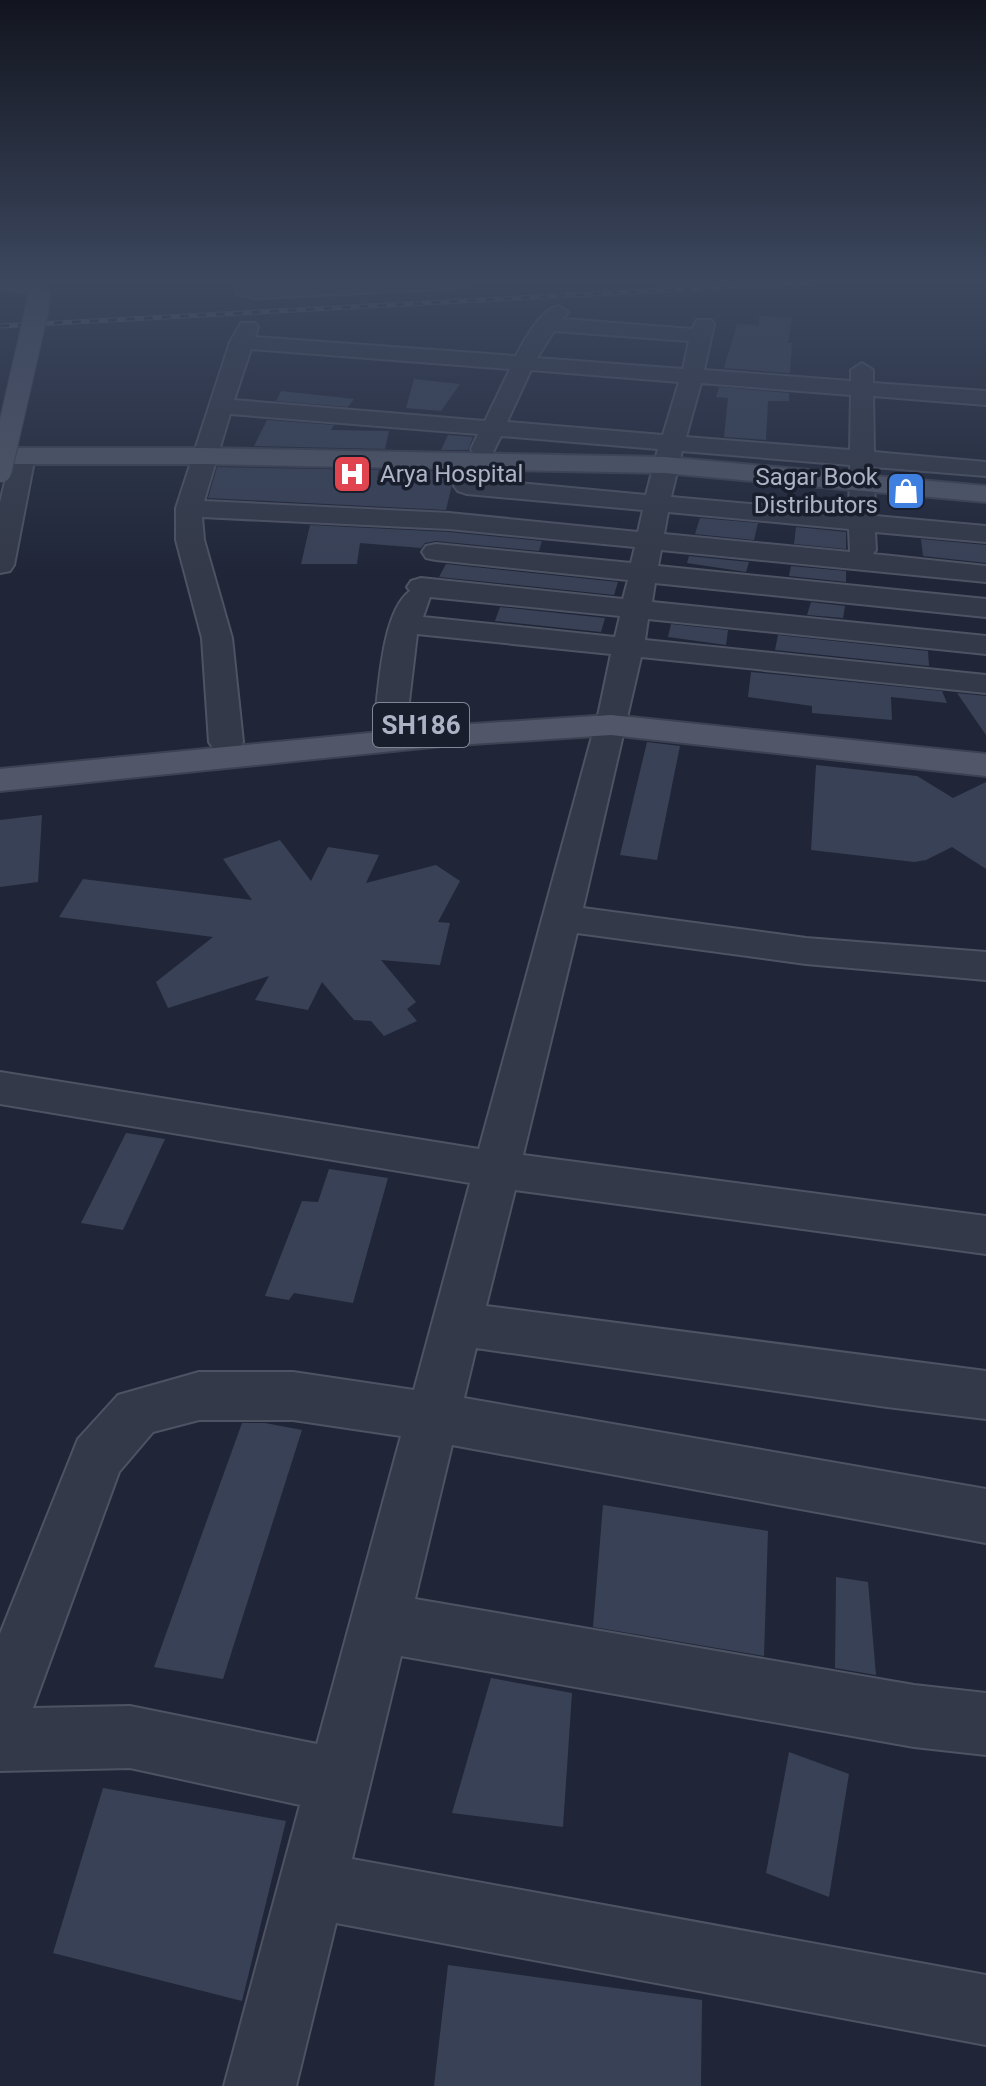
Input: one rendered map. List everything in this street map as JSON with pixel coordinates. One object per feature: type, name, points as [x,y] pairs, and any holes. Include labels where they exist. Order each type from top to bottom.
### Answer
[{"type":"main road","points":[[0,471],[21,379]]},
{"type":"main road","points":[[12,456],[477,461],[684,393],[866,424],[986,494]]},
{"type":"main road","points":[[613,718],[986,765]]},
{"type":"main road","points":[[0,780],[391,734],[613,718],[986,751]]},
{"type":"main road","name":"SH186","points":[[226,742],[391,734]]},
{"type":"main road","points":[[0,762],[226,742]]},
{"type":"street","points":[[226,742],[217,638],[190,540],[189,508],[229,379]]},
{"type":"street","points":[[426,379],[515,389],[684,393],[866,424],[985,379]]},
{"type":"street","points":[[483,379],[515,389],[684,393]]},
{"type":"street","points":[[391,734],[406,624],[449,521],[520,379]]},
{"type":"street","points":[[660,379],[684,393],[710,422]]},
{"type":"street","points":[[224,395],[259,386]]},
{"type":"street","points":[[474,404],[515,389]]},
{"type":"street","points":[[224,395],[515,389],[684,393],[866,424],[986,469]]},
{"type":"street","points":[[260,2086],[613,718],[656,505],[684,393]]},
{"type":"street","points":[[832,432],[986,398]]},
{"type":"street","points":[[861,671],[866,424]]},
{"type":"street","points":[[0,565],[12,456]]},
{"type":"street","points":[[467,486],[986,534]]},
{"type":"street","points":[[189,508],[449,521],[986,574]]},
{"type":"street","points":[[436,552],[986,608]]},
{"type":"street","points":[[421,587],[986,645]]},
{"type":"street","points":[[406,624],[986,684]]},
{"type":"street","points":[[560,918],[806,951],[986,966]]},
{"type":"street","points":[[0,1088],[495,1169],[986,1235]]},
{"type":"street","points":[[456,1323],[857,1380],[986,1395]]},
{"type":"street","points":[[0,1713],[97,1457],[137,1412],[199,1396],[293,1396],[432,1417],[986,1516]]},
{"type":"street","points":[[379,1622],[898,1713],[986,1724]]},
{"type":"street","points":[[0,1740],[130,1737],[339,1781]]},
{"type":"street","points":[[312,1885],[986,2010]]},
{"type":"building","points":[[414,379],[460,384],[441,411],[406,408]]},
{"type":"building","points":[[719,387],[789,393],[789,401],[768,401],[766,440],[724,437],[728,398],[716,397]]},
{"type":"building","points":[[281,391],[354,399],[348,407],[276,401]]},
{"type":"building","points":[[267,420],[334,425],[331,430],[389,431],[385,449],[254,446]]},
{"type":"building","points":[[448,435],[473,437],[468,450],[441,450]]},
{"type":"building","points":[[217,467],[379,470],[377,478],[426,479],[430,471],[455,472],[446,510],[208,498]]},
{"type":"building","points":[[700,518],[758,523],[754,540],[695,534]]},
{"type":"building","points":[[310,525],[449,532],[542,541],[539,551],[436,541],[425,543],[421,548],[360,543],[357,564],[301,564]]},
{"type":"building","points":[[796,527],[846,532],[846,549],[794,544]]},
{"type":"building","points":[[921,539],[986,545],[986,563],[923,556]]},
{"type":"building","points":[[689,556],[749,562],[746,572],[687,563]]},
{"type":"building","points":[[446,564],[618,582],[614,595],[439,577]]},
{"type":"building","points":[[791,566],[846,571],[846,582],[789,576]]},
{"type":"building","points":[[811,602],[845,606],[843,618],[807,615]]},
{"type":"building","points":[[500,607],[605,618],[601,632],[495,621]]},
{"type":"building","points":[[671,624],[728,630],[726,645],[668,637]]},
{"type":"building","points":[[778,635],[928,651],[929,666],[775,650]]},
{"type":"building","points":[[751,672],[942,691],[947,703],[891,697],[892,720],[812,713],[812,706],[748,697]]},
{"type":"building","points":[[957,693],[986,696],[986,735]]},
{"type":"building","points":[[647,742],[680,746],[657,860],[620,855]]},
{"type":"building","points":[[816,765],[917,776],[953,798],[986,782],[986,869],[952,847],[926,860],[914,862],[811,850]]},
{"type":"building","points":[[42,815],[38,882],[0,887],[0,820]]},
{"type":"building","points":[[280,840],[311,881],[328,847],[379,855],[366,883],[436,865],[460,881],[438,922],[450,923],[440,965],[381,960],[416,1002],[407,1009],[417,1021],[384,1036],[371,1021],[354,1020],[322,982],[308,1010],[255,1000],[269,976],[168,1008],[156,982],[213,937],[59,917],[83,879],[252,900],[223,859]]},
{"type":"building","points":[[126,1133],[165,1139],[123,1230],[81,1223]]},
{"type":"building","points":[[329,1169],[388,1178],[353,1303],[294,1293],[289,1300],[265,1296],[302,1201],[318,1202]]},
{"type":"building","points":[[242,1423],[265,1423],[302,1430],[223,1679],[154,1667]]},
{"type":"building","points":[[603,1505],[768,1531],[764,1656],[593,1627]]},
{"type":"building","points":[[836,1577],[868,1582],[876,1675],[835,1668]]},
{"type":"building","points":[[491,1678],[572,1693],[563,1827],[452,1813]]},
{"type":"building","points":[[789,1752],[849,1774],[829,1897],[766,1873]]},
{"type":"building","points":[[103,1788],[286,1821],[242,2001],[53,1953]]},
{"type":"building","points":[[448,1965],[702,2000],[701,2086],[434,2086]]},
{"type":"place","name":"Arya Hospital","points":[[352,474]]},
{"type":"place","name":"Sagar Book Distributors","points":[[906,491]]}]
